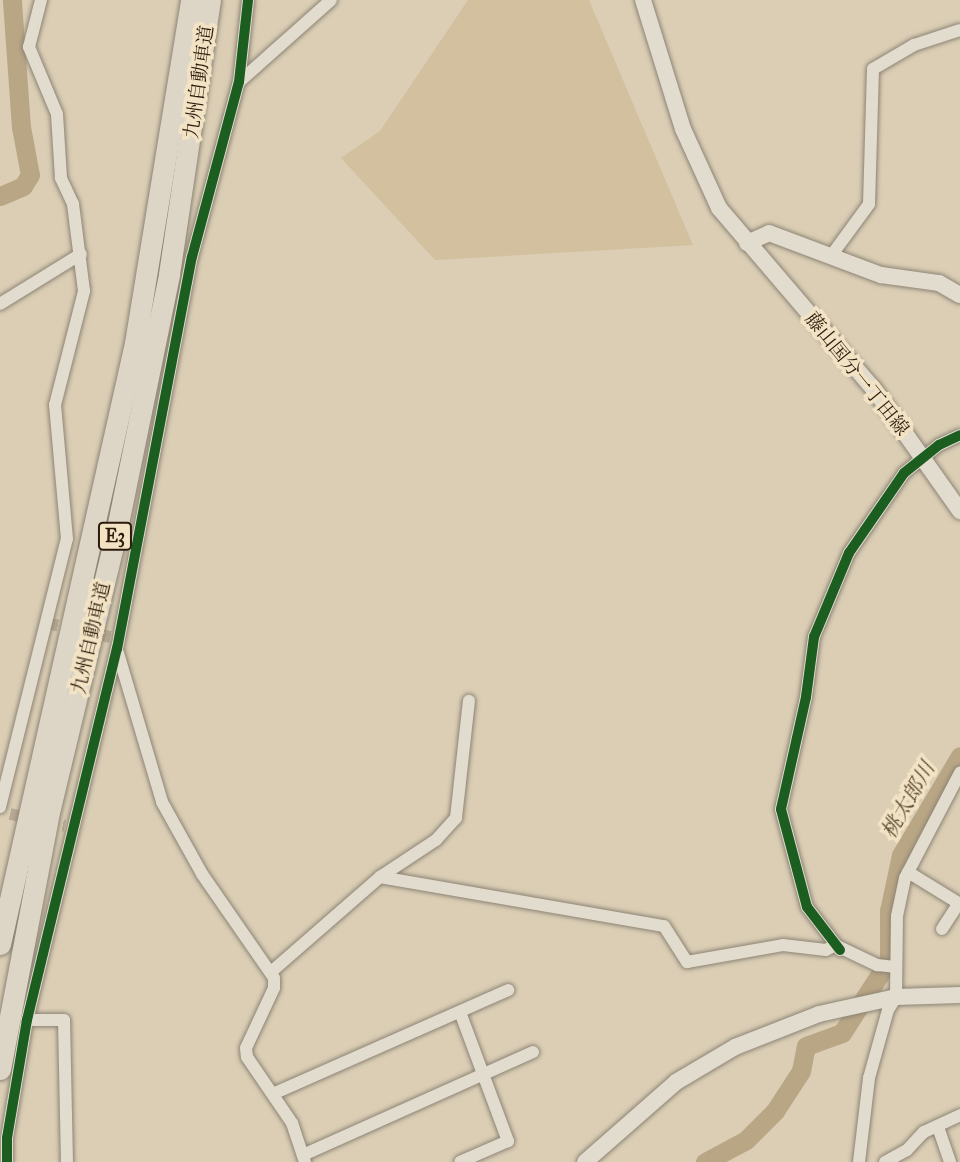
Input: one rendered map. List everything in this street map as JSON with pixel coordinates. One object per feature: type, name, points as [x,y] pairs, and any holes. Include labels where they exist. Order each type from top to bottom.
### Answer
[{"type":"highway","name":"九州自動車道","points":[[0,944],[135,343],[191,0]]},
{"type":"highway","name":"九州自動車道","points":[[0,1069],[50,808],[115,538],[169,274],[210,0]]},
{"type":"main road","name":"藤山国分一丁田線","points":[[643,0],[703,177],[719,208],[873,388],[960,511]]},
{"type":"main road","points":[[747,243],[769,233],[881,275],[939,283],[960,295]]},
{"type":"main road","points":[[585,1162],[676,1082],[734,1047],[819,1014],[897,998],[960,995]]},
{"type":"street","points":[[4,811],[67,539],[55,405],[84,291],[73,204],[61,178],[57,114],[29,47],[41,0]]},
{"type":"street","points":[[8,1162],[7,1138],[27,1020],[115,642],[192,257],[212,172],[239,82],[248,0]]},
{"type":"street","points":[[239,82],[331,0]]},
{"type":"street","points":[[831,256],[869,204],[873,69],[914,45],[960,30]]},
{"type":"street","points":[[0,304],[81,254]]},
{"type":"street","points":[[840,950],[807,906],[783,829],[782,794],[806,697],[820,613],[862,532],[904,473],[922,457],[960,435]]},
{"type":"street","points":[[115,642],[162,802],[202,874],[271,972],[275,988],[246,1048],[247,1057],[275,1093],[304,1158],[533,1052]]},
{"type":"street","points":[[271,972],[380,877],[436,840],[456,818],[469,701]]},
{"type":"street","points":[[859,1162],[869,1078],[888,1010],[897,998],[897,916],[908,872],[960,772]]},
{"type":"street","points":[[908,872],[960,904],[942,929]]},
{"type":"street","points":[[380,877],[664,926],[687,962],[783,945],[826,950],[835,945],[840,950],[895,967]]},
{"type":"street","points":[[275,1093],[508,990]]},
{"type":"street","points":[[460,1012],[508,1141],[460,1162]]},
{"type":"street","points":[[27,1020],[64,1020],[67,1162]]},
{"type":"street","points":[[885,1162],[907,1150],[924,1132],[960,1115]]},
{"type":"street","points":[[938,1127],[950,1162]]},
{"type":"shaded area","points":[[468,0],[589,0],[693,245],[435,260],[341,158],[380,131]]},
{"type":"waterway","points":[[0,196],[23,186],[30,175],[21,127],[12,0]]},
{"type":"waterway","name":"桃太郎川","points":[[705,1162],[746,1140],[775,1111],[801,1071],[806,1046],[842,1033],[889,960],[889,911],[901,855],[960,756]]},
{"type":"tunnel","points":[[46,623],[110,637]]},
{"type":"tunnel","points":[[10,814],[65,826]]},
{"type":"cycle path","points":[[7,1162],[7,1138],[27,1020],[117,649],[192,257],[239,82],[248,0]]},
{"type":"cycle path","points":[[840,950],[807,907],[781,809],[806,697],[814,637],[849,553],[904,473],[939,445],[960,435]]}]
